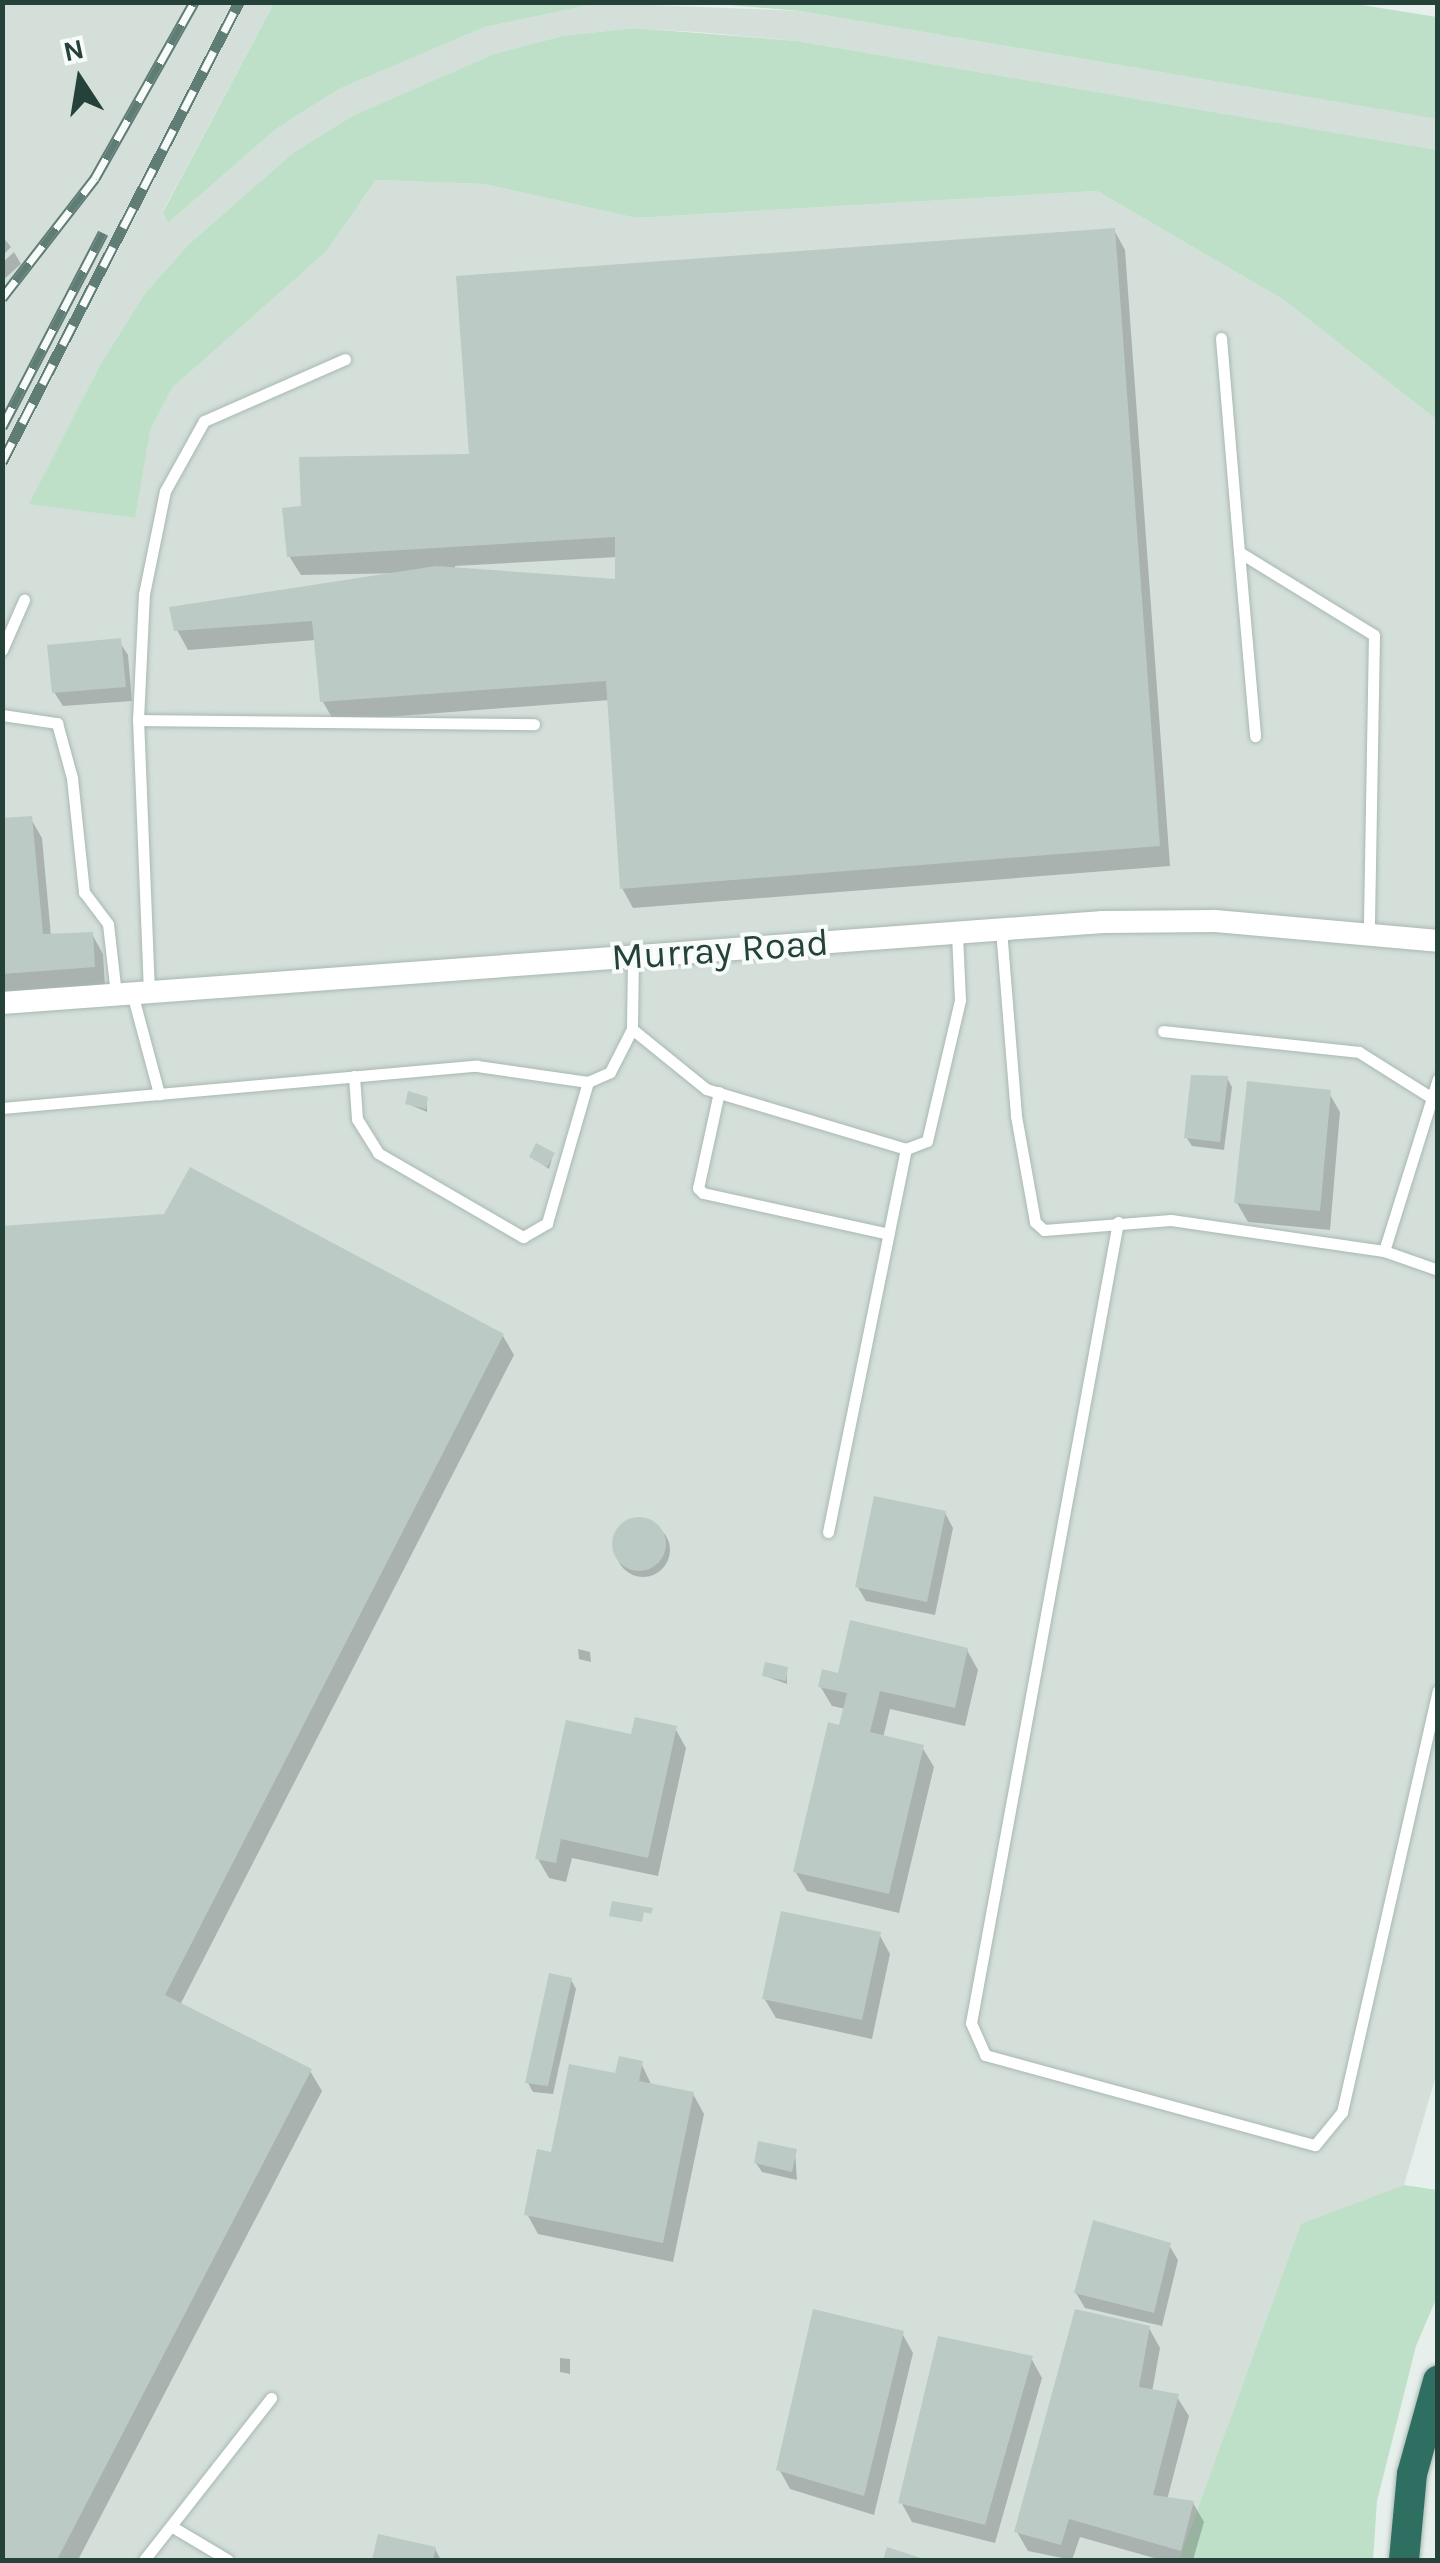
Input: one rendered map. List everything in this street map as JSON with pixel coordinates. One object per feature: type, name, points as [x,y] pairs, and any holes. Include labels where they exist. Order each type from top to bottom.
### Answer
[{"type":"highway","points":[[1404,2560],[1412,2474],[1438,2381]]},
{"type":"street","name":"Murray Road","points":[[2,1003],[1001,930],[1216,921],[1438,941]]},
{"type":"lane","points":[[1221,338],[1255,736]]},
{"type":"lane","points":[[132,993],[144,594],[165,492],[204,421],[345,359]]},
{"type":"lane","points":[[1239,552],[1374,636],[1369,932]]},
{"type":"lane","points":[[2,650],[24,600]]},
{"type":"lane","points":[[2,715],[56,723],[72,778],[84,892],[108,924],[132,993],[159,1094]]},
{"type":"lane","points":[[138,720],[534,724]]},
{"type":"lane","points":[[1001,930],[1016,1116],[1035,1222],[1044,1230],[1171,1220],[1384,1251],[1438,1270]]},
{"type":"lane","points":[[632,1029],[719,1092],[906,1149],[927,1141],[960,1000],[956,933]]},
{"type":"lane","points":[[2,1108],[478,1066],[588,1082],[610,1072],[632,1029],[633,956]]},
{"type":"lane","points":[[1163,1031],[1359,1052],[1432,1098]]},
{"type":"lane","points":[[354,1076],[357,1119],[378,1152],[523,1237],[547,1223],[588,1082]]},
{"type":"lane","points":[[1384,1251],[1438,1080]]},
{"type":"lane","points":[[719,1092],[698,1188],[889,1234]]},
{"type":"lane","points":[[828,1532],[906,1149]]},
{"type":"lane","points":[[1118,1222],[971,2022],[985,2055],[1315,2145],[1342,2112],[1438,1691]]},
{"type":"lane","points":[[144,2560],[271,2398]]},
{"type":"lane","points":[[171,2526],[228,2560]]},
{"type":"shaded area","points":[[3,3],[274,3],[163,211],[168,223],[276,129],[339,89],[485,27],[599,3],[800,11],[1437,119],[1437,150],[797,41],[710,33],[634,28],[562,36],[494,54],[354,115],[294,152],[189,244],[146,292],[101,363],[30,503],[134,518],[150,431],[172,388],[326,252],[376,180],[484,184],[636,218],[1097,191],[1284,300],[1437,420],[1438,2069],[1404,2185],[1301,2225],[1179,2560],[3,2560]]},
{"type":"green space","points":[[274,2],[599,3],[485,27],[339,89],[276,129],[168,223],[163,212]]},
{"type":"green space","points":[[705,3],[1349,3],[1437,17],[1437,119],[800,11]]},
{"type":"green space","points":[[634,28],[797,41],[1437,150],[1437,420],[1284,300],[1097,191],[636,218],[484,184],[376,180],[326,252],[172,388],[150,431],[135,518],[29,504],[101,363],[146,292],[189,244],[294,152],[354,115],[494,54],[562,36]]},
{"type":"green space","points":[[1404,2185],[1437,2190],[1437,2297],[1416,2346],[1377,2501],[1373,2560],[1179,2560],[1301,2224]]},
{"type":"building","points":[[1115,228],[1160,846],[620,889],[606,681],[320,702],[312,621],[174,631],[169,607],[436,566],[615,579],[615,537],[287,557],[282,508],[301,506],[299,457],[469,454],[456,276]]},
{"type":"building","points":[[121,638],[126,687],[52,693],[47,645]]},
{"type":"building","points":[[32,816],[43,934],[93,932],[95,967],[2,974],[2,818]]},
{"type":"building","points":[[1191,1075],[1228,1076],[1220,1142],[1184,1138]]},
{"type":"building","points":[[1247,1081],[1331,1090],[1320,1211],[1234,1203]]},
{"type":"building","points":[[408,1091],[428,1097],[426,1109],[405,1104]]},
{"type":"building","points":[[536,1143],[555,1153],[547,1167],[529,1157]]},
{"type":"building","points":[[190,1167],[504,1334],[165,1995],[312,2069],[57,2560],[2,2560],[2,1226],[164,1214]]},
{"type":"building","points":[[874,1496],[946,1511],[927,1602],[855,1587]]},
{"type":"building","points":[[639,1517],[658,1525],[666,1544],[658,1563],[639,1571],[620,1563],[612,1544],[620,1525]]},
{"type":"building","points":[[850,1620],[968,1648],[955,1708],[880,1691],[870,1732],[924,1745],[889,1894],[793,1872],[828,1722],[839,1725],[847,1693],[818,1687],[822,1669],[838,1673]]},
{"type":"building","points":[[765,1662],[788,1667],[786,1681],[762,1676]]},
{"type":"building","points":[[635,1717],[677,1726],[648,1858],[561,1839],[556,1863],[535,1859],[566,1720],[631,1734]]},
{"type":"building","points":[[612,1901],[653,1908],[651,1914],[644,1912],[642,1922],[609,1916]]},
{"type":"building","points":[[781,1911],[881,1932],[862,2020],[762,1999]]},
{"type":"building","points":[[549,1973],[572,1978],[548,2086],[525,2083]]},
{"type":"building","points":[[619,2056],[643,2061],[639,2081],[694,2092],[663,2243],[524,2215],[537,2149],[551,2152],[569,2064],[615,2073]]},
{"type":"building","points":[[758,2141],[797,2149],[792,2172],[754,2163]]},
{"type":"building","points":[[1093,2220],[1171,2243],[1154,2313],[1074,2293]]},
{"type":"building","points":[[813,2309],[904,2331],[864,2496],[776,2470]]},
{"type":"building","points":[[1075,2309],[1150,2326],[1139,2387],[1179,2394],[1153,2495],[1194,2501],[1181,2551],[1069,2519],[1061,2545],[1014,2532]]},
{"type":"building","points":[[938,2336],[1033,2356],[985,2525],[898,2503]]},
{"type":"building","points":[[378,2534],[436,2547],[433,2560],[372,2560]]},
{"type":"building","points":[[887,2547],[927,2560],[883,2560]]},
{"type":"railway","points":[[2,298],[95,178],[194,2]]},
{"type":"railway","points":[[2,462],[239,2]]},
{"type":"railway","points":[[2,427],[103,233]]}]
